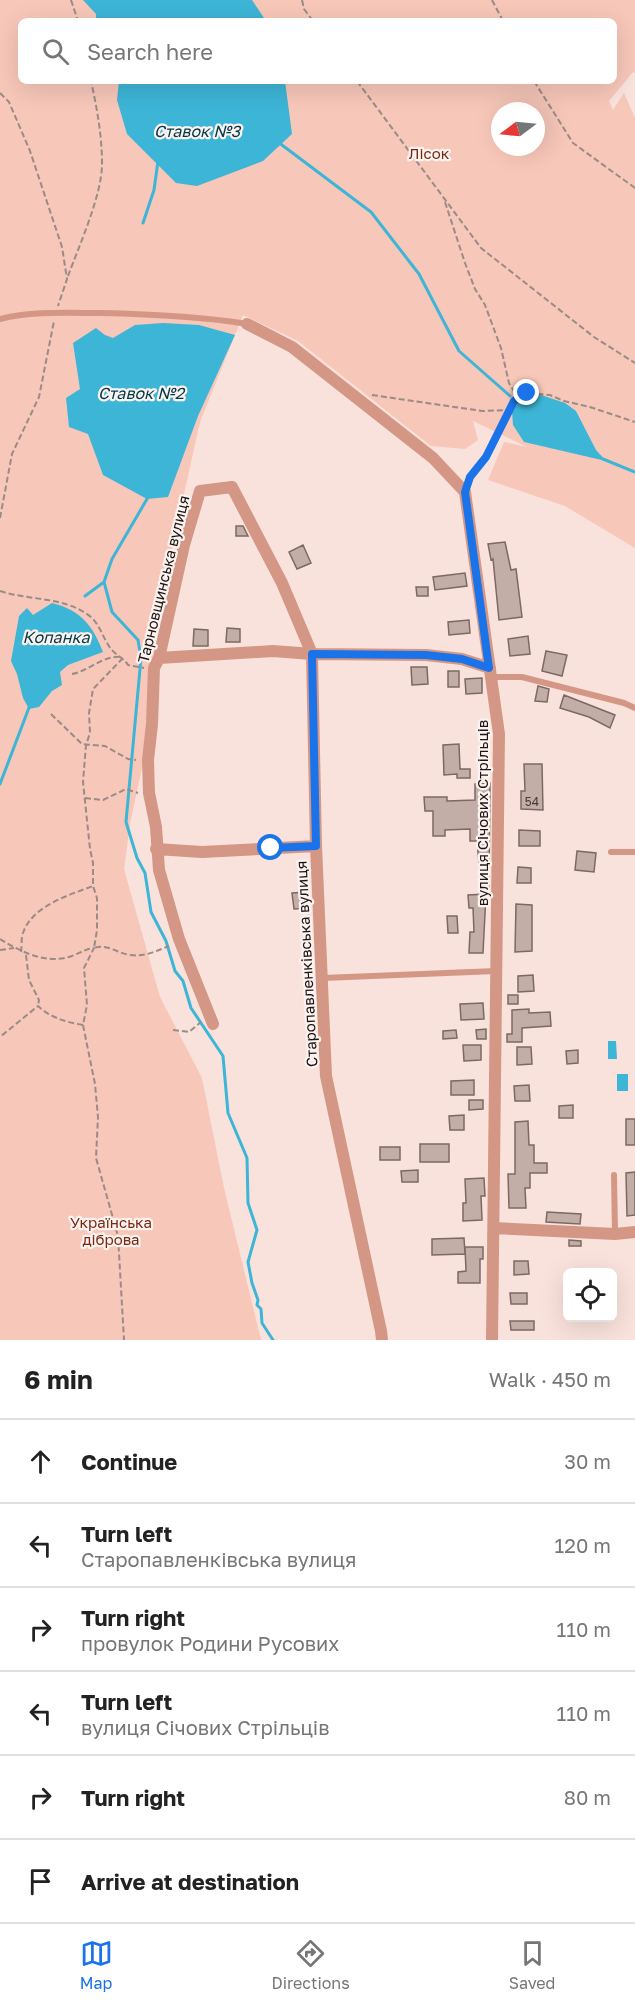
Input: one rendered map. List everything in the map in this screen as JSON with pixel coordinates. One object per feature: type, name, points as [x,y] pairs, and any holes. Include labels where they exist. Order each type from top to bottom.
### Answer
[{"type":"street","points":[[247,324],[292,347],[433,458],[465,492]]},
{"type":"street","name":"Старопавленківська вулиця","points":[[200,491],[232,488],[282,583],[312,654],[316,846],[326,1076],[382,1340]]},
{"type":"street","name":"Тарновщинська вулиця","points":[[200,491],[184,545],[159,658],[154,668],[148,760],[149,793],[156,827],[159,870],[179,939],[213,1024]]},
{"type":"street","name":"вулиця Січових Стрільців","points":[[465,492],[499,734],[492,1340]]},
{"type":"street","points":[[159,658],[273,651],[312,654],[426,655],[462,659],[490,673]]},
{"type":"street","points":[[156,849],[202,852],[316,846]]},
{"type":"street","points":[[494,1228],[615,1234],[635,1232]]},
{"type":"lane","points":[[0,319],[56,313],[134,314],[225,320],[247,324]]},
{"type":"lane","points":[[490,673],[522,677],[624,703],[635,708]]},
{"type":"lane","points":[[612,852],[635,852]]},
{"type":"lane","points":[[323,978],[497,971]]},
{"type":"lane","points":[[614,1175],[615,1234]]},
{"type":"path","points":[[70,0],[77,18]]},
{"type":"path","points":[[302,0],[304,9],[311,18]]},
{"type":"path","points":[[492,0],[501,18]]},
{"type":"path","points":[[0,518],[12,454],[39,397],[56,313],[98,188],[102,166],[93,84]]},
{"type":"path","points":[[359,84],[481,248],[594,337],[635,363]]},
{"type":"path","points":[[536,84],[573,143],[635,188]]},
{"type":"path","points":[[0,93],[9,102],[30,151],[62,247],[67,279]]},
{"type":"path","points":[[445,200],[465,263],[475,289],[485,305],[501,348],[509,383],[518,398]]},
{"type":"path","points":[[465,492],[470,477],[486,457],[509,411],[518,398],[527,393],[550,395],[635,422]]},
{"type":"path","points":[[371,395],[482,411],[509,411]]},
{"type":"path","points":[[0,591],[64,603],[92,618],[112,650],[128,665],[142,668]]},
{"type":"path","points":[[72,674],[109,657],[123,658]]},
{"type":"path","points":[[123,658],[93,689],[89,712],[90,734],[86,745],[83,782],[93,863],[93,886],[97,898],[97,930],[94,948],[84,968],[87,1005],[83,1025],[95,1084],[98,1118],[96,1158],[118,1236],[124,1340]]},
{"type":"path","points":[[51,714],[69,734],[82,744],[105,746],[128,759],[135,760]]},
{"type":"path","points":[[85,798],[103,800],[130,789]]},
{"type":"path","points":[[21,952],[23,933],[34,917],[58,900],[93,886]]},
{"type":"path","points":[[0,939],[26,955],[28,980],[39,1000],[38,1006],[0,1036]]},
{"type":"path","points":[[21,952],[53,959],[71,957],[100,945],[132,956],[146,955],[168,947]]},
{"type":"path","points":[[0,950],[14,948]]},
{"type":"path","points":[[38,1006],[47,1014],[66,1022],[83,1025]]},
{"type":"path","points":[[172,1030],[189,1032],[199,1024]]},
{"type":"green space","points":[[0,0],[635,0],[635,73],[633,72],[609,101],[613,110],[624,93],[635,118],[635,548],[565,506],[488,480],[504,442],[527,447],[473,421],[478,440],[465,449],[431,446],[298,341],[243,315],[200,422],[159,606],[146,749],[130,824],[124,869],[160,997],[202,1078],[224,1188],[261,1340],[0,1340]]},
{"type":"water","points":[[83,0],[252,0],[264,18],[96,18],[96,14]]},
{"type":"water","name":"Ставок №3","points":[[119,84],[285,84],[292,134],[263,161],[197,186],[176,183],[127,134],[117,100]]},
{"type":"water","name":"Ставок №2","points":[[163,323],[199,325],[235,335],[198,416],[168,497],[147,499],[103,475],[88,434],[69,427],[66,398],[80,389],[73,343],[96,328],[113,338],[135,325]]},
{"type":"water","points":[[541,395],[565,403],[576,411],[596,450],[606,461],[524,442],[513,425],[512,411],[522,397]]},
{"type":"water","name":"Копанка","points":[[52,603],[71,610],[85,620],[95,634],[103,652],[68,665],[60,672],[62,685],[52,691],[39,707],[29,709],[11,661],[19,616],[27,608],[33,615]]},
{"type":"water","points":[[608,1041],[616,1041],[617,1059],[608,1059]]},
{"type":"water","points":[[617,1074],[628,1074],[628,1091],[617,1091]]},
{"type":"building","points":[[236,526],[243,526],[248,536],[236,536]]},
{"type":"building","points":[[505,542],[511,570],[516,569],[522,617],[499,620],[493,559],[491,560],[488,544]]},
{"type":"building","points":[[303,545],[311,563],[297,569],[289,552]]},
{"type":"building","points":[[465,573],[467,586],[435,590],[433,577]]},
{"type":"building","points":[[416,587],[428,587],[428,596],[417,596]]},
{"type":"building","points":[[469,620],[470,633],[449,635],[448,622]]},
{"type":"building","points":[[227,628],[240,629],[240,642],[226,642]]},
{"type":"building","points":[[194,629],[208,630],[208,646],[193,646]]},
{"type":"building","points":[[528,636],[530,654],[510,656],[508,639]]},
{"type":"building","points":[[546,651],[567,655],[562,676],[542,671]]},
{"type":"building","points":[[411,667],[427,667],[428,684],[412,685]]},
{"type":"building","points":[[448,671],[459,671],[459,687],[448,687]]},
{"type":"building","points":[[482,678],[482,693],[466,694],[465,679]]},
{"type":"building","points":[[538,686],[549,689],[547,702],[535,701]]},
{"type":"building","points":[[564,695],[615,715],[610,728],[589,717],[560,708]]},
{"type":"building","points":[[459,744],[460,769],[470,769],[470,778],[457,778],[457,774],[444,775],[443,745]]},
{"type":"building","points":[[524,764],[542,764],[543,810],[521,809],[521,791],[525,791]]},
{"type":"building","points":[[490,783],[489,886],[481,886],[477,841],[470,841],[470,829],[445,830],[445,836],[433,836],[433,811],[425,811],[424,797],[447,797],[447,801],[475,800],[475,784]]},
{"type":"building","points":[[519,830],[540,831],[540,846],[519,846]]},
{"type":"building","points":[[577,851],[596,853],[594,872],[575,870]]},
{"type":"building","points":[[518,867],[531,868],[531,883],[517,883]]},
{"type":"building","points":[[308,892],[309,908],[294,909],[292,893]]},
{"type":"building","points":[[486,894],[483,953],[469,953],[470,932],[474,932],[473,908],[469,908],[468,895]]},
{"type":"building","points":[[516,904],[532,905],[532,951],[515,952]]},
{"type":"building","points":[[447,916],[457,916],[458,933],[448,933]]},
{"type":"building","points":[[533,975],[534,991],[518,992],[518,976]]},
{"type":"building","points":[[508,995],[518,995],[518,1004],[508,1004]]},
{"type":"building","points":[[483,1003],[484,1019],[461,1020],[460,1004]]},
{"type":"building","points":[[529,1009],[529,1013],[550,1012],[551,1026],[522,1028],[522,1042],[507,1042],[507,1034],[512,1034],[512,1010]]},
{"type":"building","points":[[486,1029],[486,1039],[477,1039],[476,1030]]},
{"type":"building","points":[[456,1030],[457,1038],[443,1039],[443,1031]]},
{"type":"building","points":[[463,1045],[481,1045],[481,1060],[464,1061]]},
{"type":"building","points":[[517,1047],[531,1047],[532,1064],[517,1065]]},
{"type":"building","points":[[578,1050],[578,1063],[567,1064],[566,1051]]},
{"type":"building","points":[[474,1080],[474,1095],[451,1095],[451,1081]]},
{"type":"building","points":[[529,1085],[530,1101],[515,1101],[514,1086]]},
{"type":"building","points":[[469,1100],[483,1100],[483,1109],[469,1110]]},
{"type":"building","points":[[573,1105],[573,1118],[559,1118],[559,1106]]},
{"type":"building","points":[[464,1115],[464,1130],[450,1130],[449,1116]]},
{"type":"building","points":[[626,1119],[635,1119],[635,1145],[626,1145]]},
{"type":"building","points":[[528,1121],[529,1145],[534,1145],[534,1163],[547,1163],[547,1173],[530,1173],[530,1188],[525,1188],[526,1208],[509,1208],[508,1174],[515,1174],[515,1122]]},
{"type":"building","points":[[420,1144],[449,1144],[449,1162],[420,1162]]},
{"type":"building","points":[[380,1147],[400,1147],[400,1160],[380,1160]]},
{"type":"building","points":[[418,1170],[418,1182],[402,1182],[401,1171]]},
{"type":"building","points":[[635,1172],[635,1215],[627,1216],[626,1173]]},
{"type":"building","points":[[484,1178],[485,1196],[481,1196],[482,1220],[463,1221],[463,1203],[466,1203],[465,1179]]},
{"type":"building","points":[[547,1212],[581,1214],[580,1224],[546,1222]]},
{"type":"building","points":[[464,1238],[465,1254],[432,1255],[432,1239]]},
{"type":"building","points":[[569,1240],[581,1241],[581,1246],[569,1246]]},
{"type":"building","points":[[465,1247],[483,1247],[483,1259],[480,1259],[480,1283],[458,1283],[458,1272],[466,1271]]},
{"type":"building","points":[[514,1261],[528,1261],[529,1274],[514,1275]]},
{"type":"building","points":[[510,1293],[527,1293],[527,1304],[511,1304]]},
{"type":"building","points":[[510,1321],[534,1321],[534,1330],[511,1330]]},
{"type":"waterway","points":[[278,142],[371,212],[419,274],[459,351],[510,396]]},
{"type":"waterway","points":[[143,223],[154,190],[158,161]]},
{"type":"waterway","points":[[603,459],[635,472]]},
{"type":"waterway","points":[[147,495],[147,499],[112,559],[104,582],[112,612],[138,640],[141,658],[126,822],[137,858],[145,873],[151,912],[166,941],[175,971],[183,981],[191,1008],[223,1056],[228,1113],[247,1158],[248,1203],[257,1230],[248,1262],[258,1300],[257,1305],[261,1309],[262,1323],[273,1340]]},
{"type":"waterway","points":[[85,596],[104,582]]},
{"type":"waterway","points":[[0,784],[30,705]]},
{"type":"route","points":[[271,848],[316,846],[312,654],[426,655],[462,659],[489,668],[465,492],[470,477],[486,457],[514,401],[527,393]]},
{"type":"park label","name":"Лісок","points":[[429,153]]},
{"type":"park label","name":"Українська діброва","points":[[111,1230]]}]
